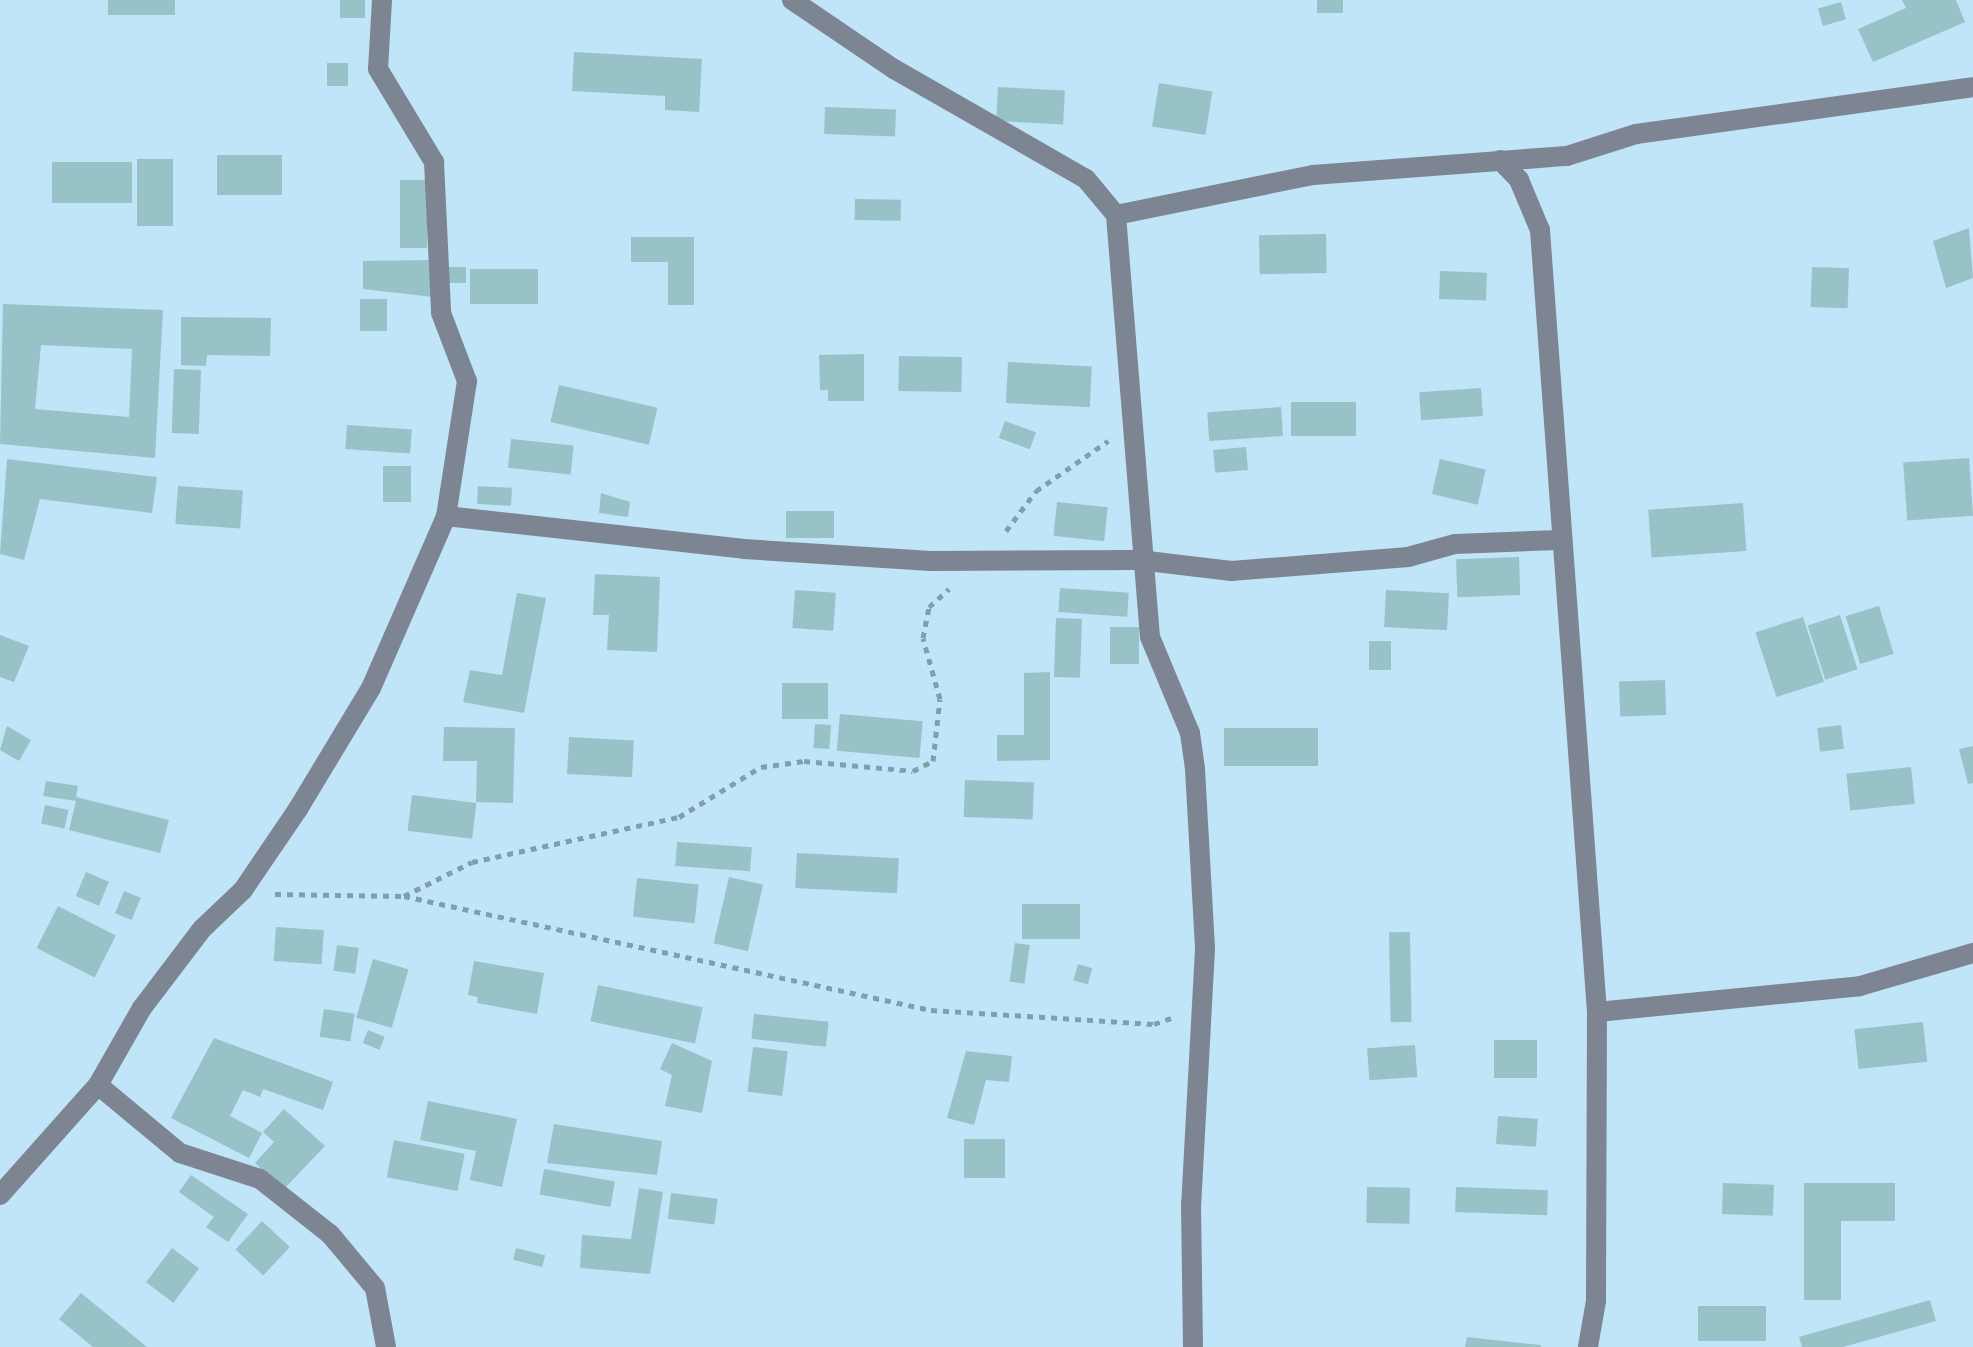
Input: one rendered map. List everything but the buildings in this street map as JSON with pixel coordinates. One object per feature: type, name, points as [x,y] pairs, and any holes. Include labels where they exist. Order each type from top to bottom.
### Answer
[{"type":"street","points":[[0,1195],[98,1085],[142,1008],[202,929],[243,890],[371,688],[446,516],[467,381],[441,313],[434,162],[378,69],[382,0]]},
{"type":"street","points":[[792,0],[894,69],[1086,179],[1116,215],[1139,560],[1150,637],[1190,733],[1204,1005],[1191,1204],[1193,1347]]},
{"type":"street","points":[[1116,215],[1313,175],[1567,156],[1636,134],[1973,87]]},
{"type":"street","points":[[1500,160],[1519,180],[1540,230],[1559,540],[1597,1012],[1596,1301],[1588,1347]]},
{"type":"street","points":[[446,516],[744,549],[985,560],[1139,560],[1231,571],[1408,557],[1455,544],[1559,540]]},
{"type":"street","points":[[1597,1012],[1847,988],[1973,953]]},
{"type":"street","points":[[98,1085],[180,1153],[260,1179],[330,1234],[375,1288],[386,1347]]},
{"type":"path","points":[[404,896],[472,862],[679,817],[761,767],[804,761],[913,771],[933,761],[940,699],[923,638],[929,607],[985,560],[1036,491],[1128,422]]},
{"type":"path","points":[[243,890],[327,900],[404,896],[931,1010],[1154,1024],[1204,1005]]}]
